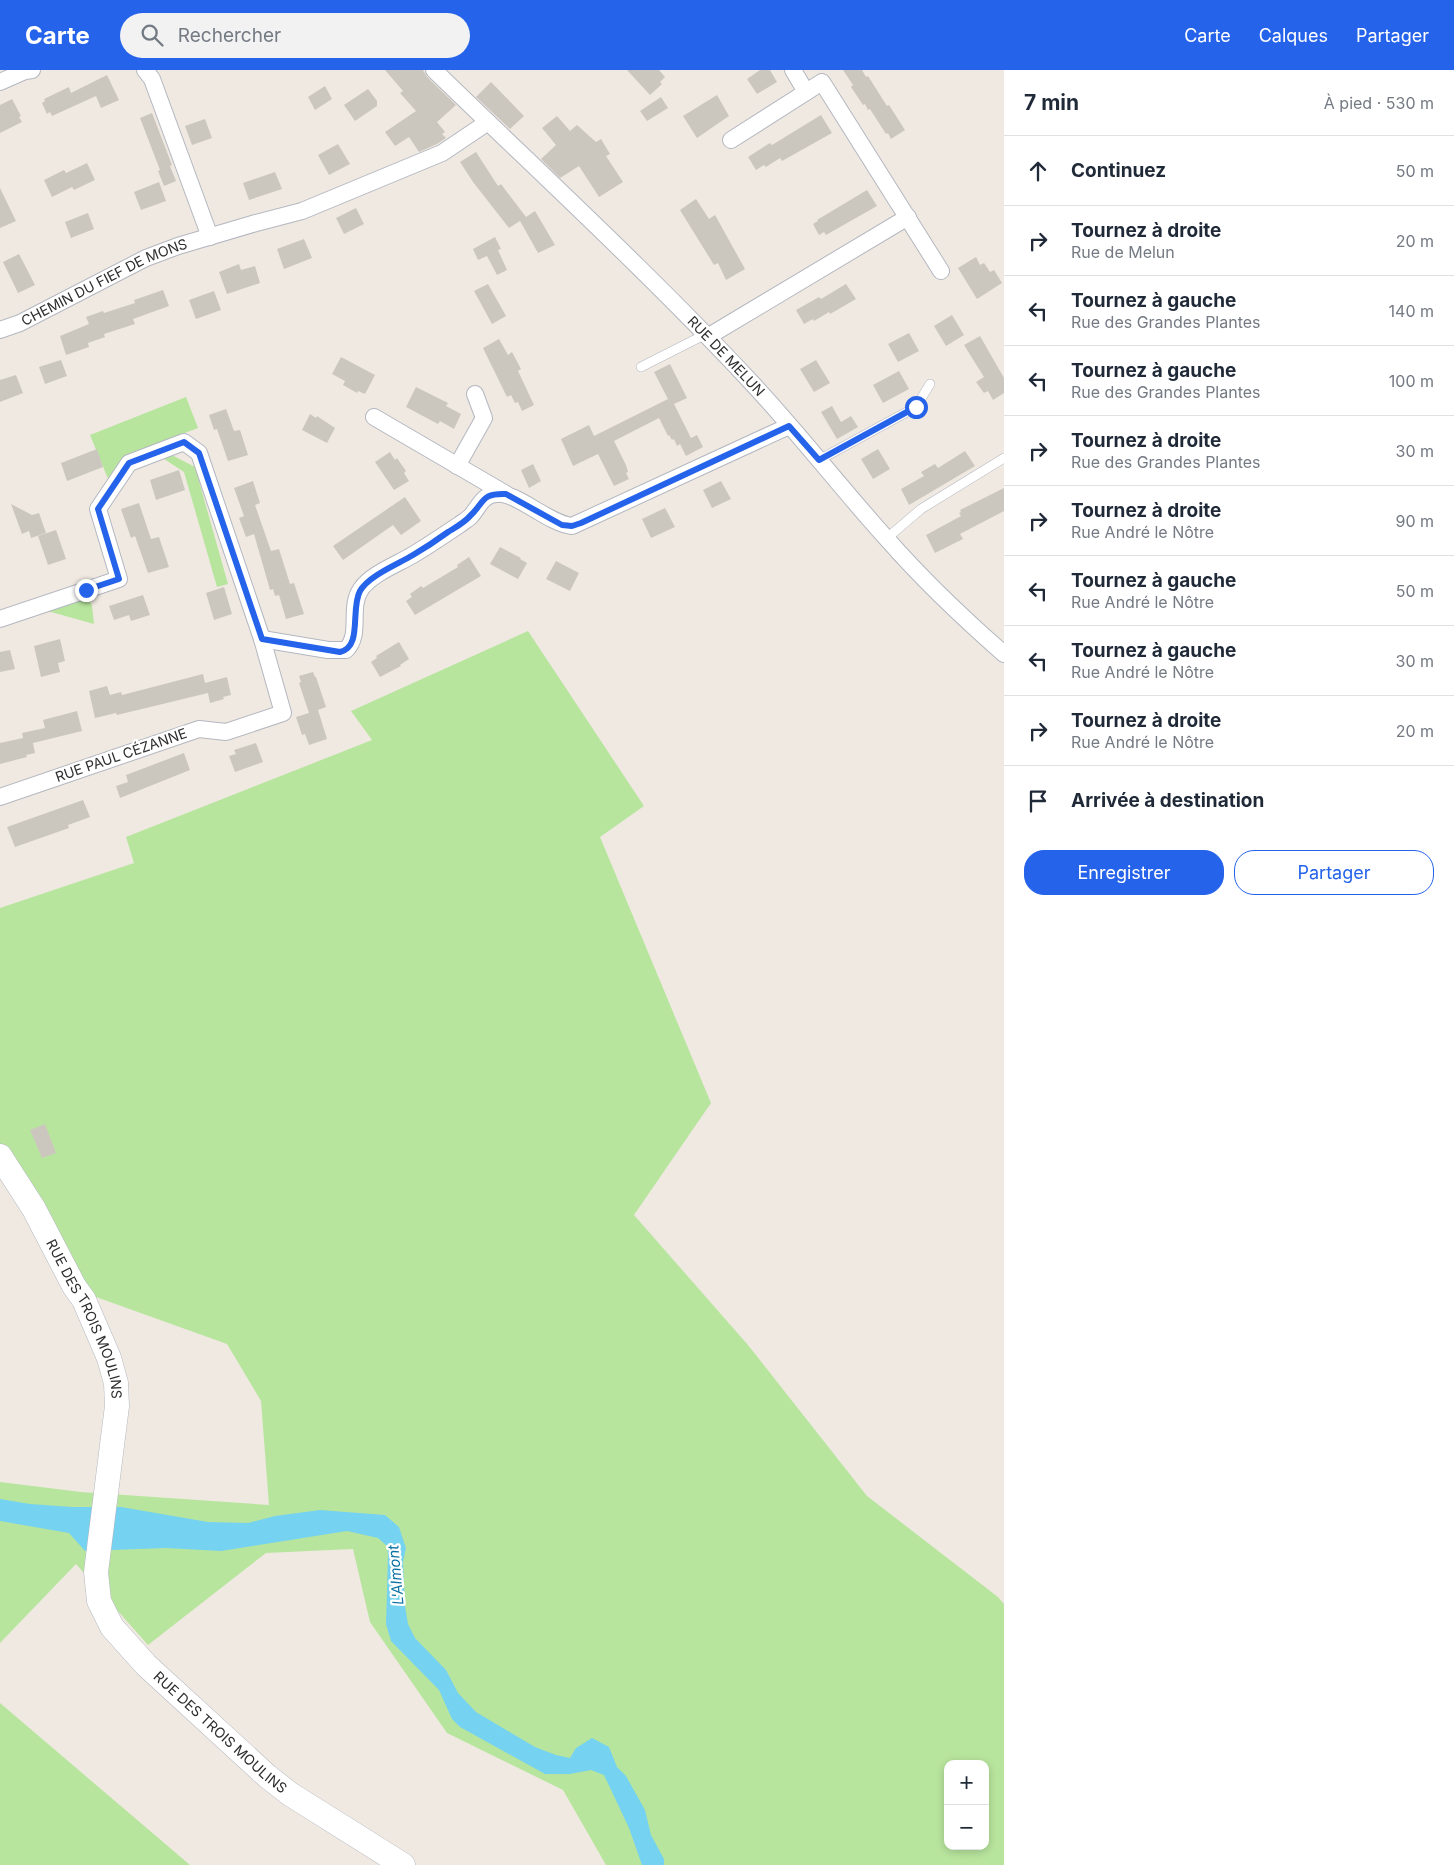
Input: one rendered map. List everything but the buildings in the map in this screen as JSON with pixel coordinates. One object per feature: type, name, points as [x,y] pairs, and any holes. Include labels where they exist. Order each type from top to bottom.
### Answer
[{"type":"street","points":[[0,82],[25,71],[32,70]]},
{"type":"street","points":[[144,70],[152,79],[210,237]]},
{"type":"street","name":"RUE DE MELUN","points":[[434,70],[707,335],[760,391],[886,539],[952,606],[1004,654]]},
{"type":"street","points":[[793,70],[806,92]]},
{"type":"street","points":[[731,140],[822,82],[941,272]]},
{"type":"street","name":"CHEMIN DU FIEF DE MONS","points":[[0,330],[20,322],[146,258],[178,246],[302,211],[442,153],[488,122]]},
{"type":"street","points":[[707,335],[908,217]]},
{"type":"street","points":[[457,466],[484,418],[475,394]]},
{"type":"street","points":[[374,417],[562,525],[572,526],[789,426]]},
{"type":"street","points":[[0,619],[119,579],[98,509],[129,463],[184,442],[199,453],[262,639],[328,650],[346,650],[352,644],[355,632],[355,603],[360,589],[365,584],[461,524],[471,516],[486,496],[506,494]]},
{"type":"street","name":"RUE PAUL CÉZANNE","points":[[0,797],[199,728],[226,732],[283,713],[262,639]]},
{"type":"street","name":"RUE DES TROIS MOULINS","points":[[0,1156],[34,1209],[74,1286],[84,1300],[109,1358],[116,1383],[117,1406],[104,1496],[96,1572],[99,1601],[112,1627],[146,1665],[267,1776],[290,1794],[403,1865]]},
{"type":"lane","points":[[642,367],[707,335]]},
{"type":"lane","points":[[819,460],[916,407],[930,384]]},
{"type":"lane","points":[[886,539],[921,509],[1004,458]]},
{"type":"green space","points":[[186,397],[198,428],[129,454],[109,481],[90,435]]},
{"type":"green space","points":[[168,453],[195,467],[228,584],[217,587],[184,472],[161,457]]},
{"type":"green space","points":[[87,594],[92,606],[94,624],[44,610]]},
{"type":"green space","points":[[528,631],[644,806],[600,837],[711,1103],[634,1215],[748,1345],[867,1496],[998,1597],[1004,1604],[1004,1865],[606,1865],[563,1790],[447,1733],[370,1622],[353,1549],[266,1553],[148,1645],[76,1564],[0,1643],[0,1482],[81,1492],[269,1505],[261,1401],[227,1344],[71,1288],[0,1170],[0,908],[134,863],[126,837],[372,740],[351,711]]},
{"type":"green space","points":[[0,1703],[190,1865],[0,1865]]},
{"type":"water","name":"L'Almont","points":[[0,1499],[30,1504],[72,1507],[121,1507],[208,1522],[248,1523],[275,1516],[320,1510],[385,1515],[399,1527],[406,1548],[403,1562],[405,1606],[408,1624],[415,1638],[446,1670],[458,1693],[476,1712],[535,1747],[556,1755],[570,1758],[576,1748],[592,1738],[609,1747],[617,1767],[626,1776],[645,1810],[651,1835],[664,1859],[664,1865],[642,1865],[629,1828],[604,1775],[591,1770],[570,1774],[545,1774],[460,1727],[452,1719],[439,1690],[391,1641],[386,1624],[387,1546],[378,1538],[347,1531],[221,1551],[166,1548],[85,1551],[69,1533],[0,1521]]},
{"type":"route","points":[[86,590],[119,579],[98,509],[129,463],[184,442],[199,453],[262,639],[340,652],[346,650],[352,644],[355,632],[355,603],[360,589],[370,580],[461,524],[471,516],[486,496],[506,494],[562,525],[572,526],[789,426],[819,460],[916,407]]}]
